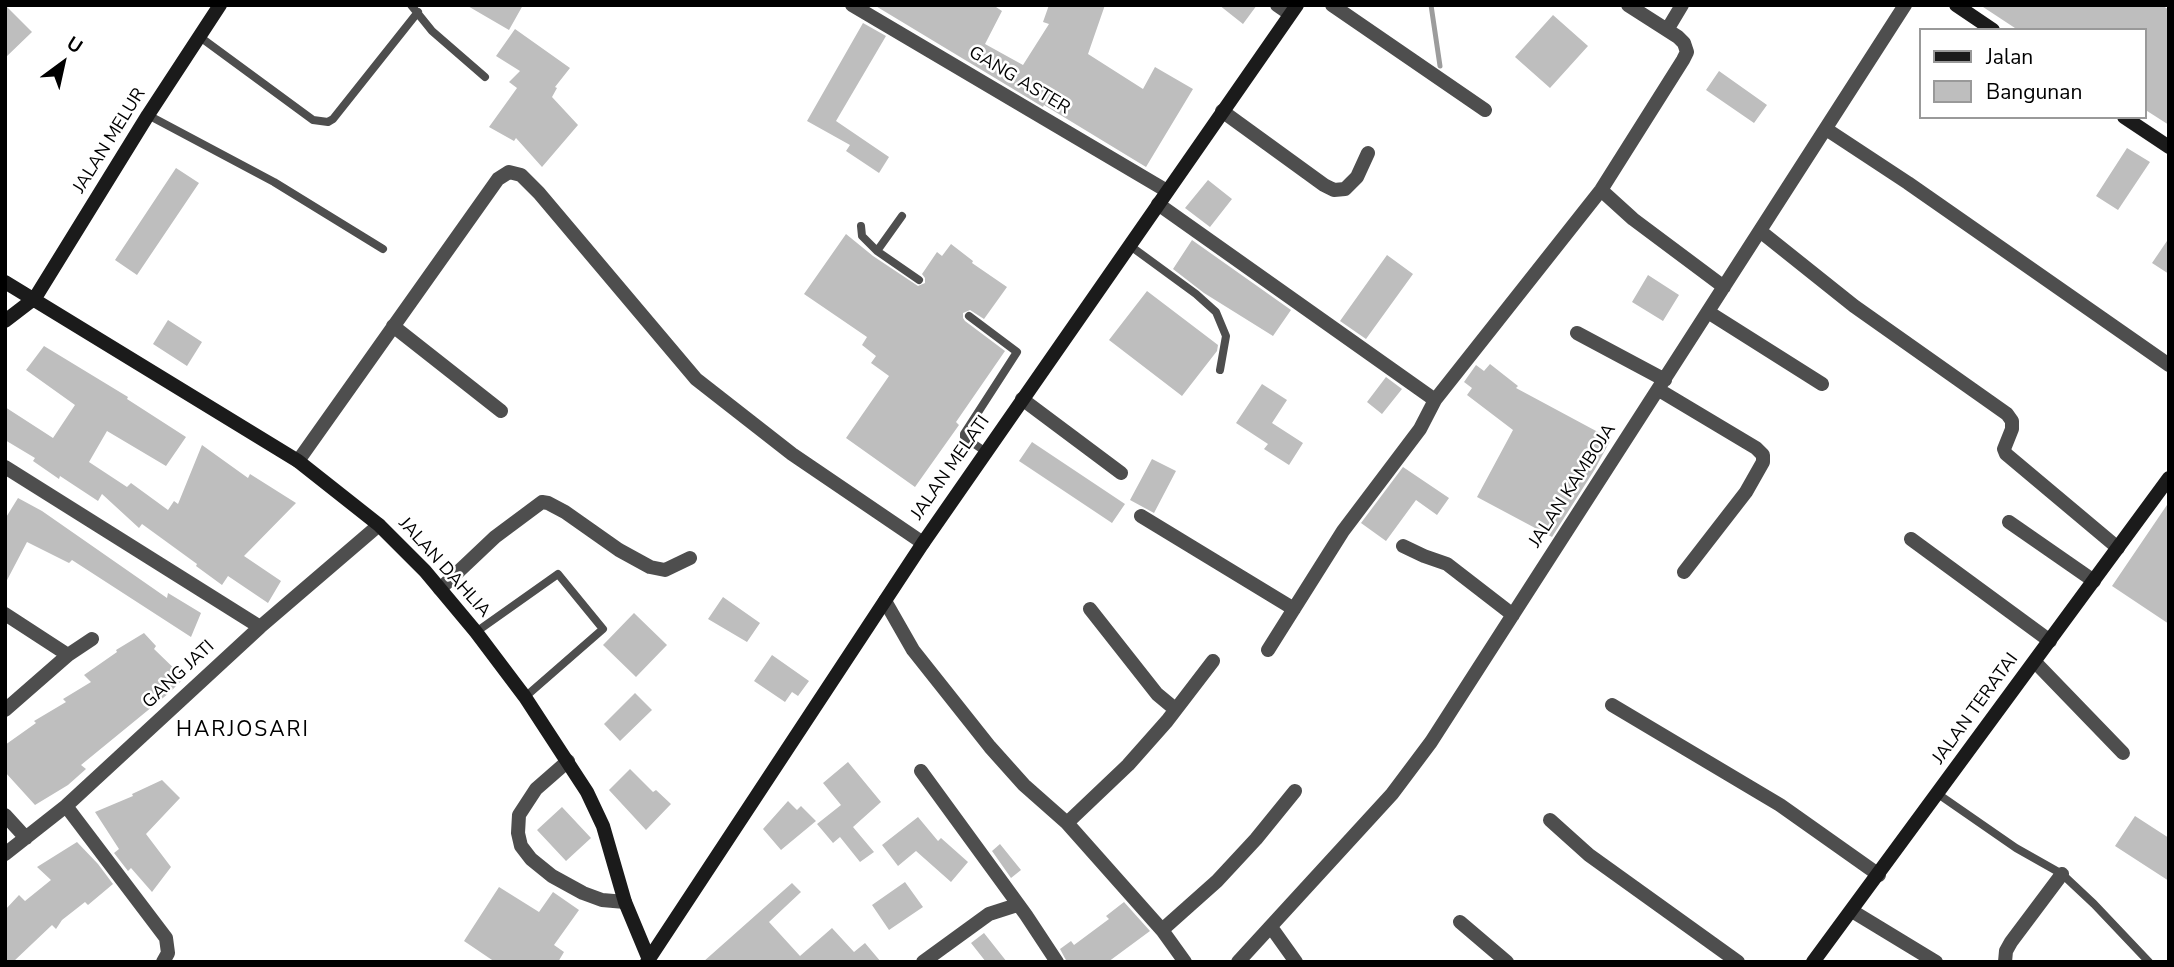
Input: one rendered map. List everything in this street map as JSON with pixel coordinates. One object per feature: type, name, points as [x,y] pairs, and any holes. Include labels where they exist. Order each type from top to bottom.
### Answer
[{"type":"street","name":"JALAN MELUR","points":[[35,298],[148,115],[220,5]]},
{"type":"street","name":"GANG ASTER","points":[[852,5],[1167,191]]},
{"type":"street","points":[[1277,5],[1294,10]]},
{"type":"street","points":[[1332,5],[1485,110]]},
{"type":"street","points":[[1268,650],[1343,531],[1420,429],[1435,400],[1601,190],[1687,52],[1684,43],[1628,5]]},
{"type":"street","points":[[1667,30],[1682,5]]},
{"type":"street","name":"JALAN KAMBOJA","points":[[1238,962],[1398,786],[1431,742],[1905,5]]},
{"type":"street","points":[[1956,5],[1975,10],[1991,28]]},
{"type":"street","name":"JALAN MELATI","points":[[648,961],[923,543],[1294,10]]},
{"type":"street","points":[[1222,111],[1334,190],[1345,189],[1357,177],[1368,153]]},
{"type":"street","points":[[2127,119],[2169,147]]},
{"type":"street","points":[[1826,129],[2169,365]]},
{"type":"street","points":[[298,461],[498,179],[509,172],[521,175],[539,193],[696,379],[792,454],[923,543]]},
{"type":"street","points":[[1601,190],[1633,219],[1724,287]]},
{"type":"street","points":[[1158,204],[1435,400]]},
{"type":"street","points":[[1760,231],[1854,306],[2007,414],[2012,421],[2012,429],[2004,449],[2006,454],[2118,548]]},
{"type":"street","name":"JALAN DAHLIA","points":[[5,282],[298,461],[379,525],[411,556],[476,632],[525,697],[587,792],[603,826],[625,902],[648,961]]},
{"type":"street","points":[[5,321],[35,298]]},
{"type":"street","points":[[1708,312],[1822,384]]},
{"type":"street","points":[[393,326],[501,411]]},
{"type":"street","points":[[1577,333],[1662,385],[1763,454],[1763,462],[1746,492],[1684,572]]},
{"type":"street","points":[[1022,399],[1121,473]]},
{"type":"street","points":[[5,467],[260,627]]},
{"type":"street","name":"JALAN TERATAI","points":[[1814,962],[2169,478]]},
{"type":"street","points":[[440,589],[495,537],[542,502],[565,512],[619,550],[650,567],[665,570],[691,558]]},
{"type":"street","points":[[1141,516],[1294,609]]},
{"type":"street","points":[[2009,522],[2094,581]]},
{"type":"street","name":"GANG JATI","points":[[5,854],[66,806],[260,627],[379,525]]},
{"type":"street","points":[[1911,539],[2050,641]]},
{"type":"street","points":[[1403,545],[1447,564],[1513,615]]},
{"type":"street","points":[[885,601],[913,650],[990,747],[1024,785],[1067,823],[1162,930],[1185,962]]},
{"type":"street","points":[[1090,609],[1157,694],[1175,709]]},
{"type":"street","points":[[5,614],[68,655]]},
{"type":"street","points":[[5,710],[68,655],[92,639]]},
{"type":"street","points":[[1067,823],[1128,765],[1213,660]]},
{"type":"street","points":[[2035,662],[2123,753]]},
{"type":"street","points":[[1612,705],[1780,804],[1879,875]]},
{"type":"street","points":[[568,761],[536,789],[519,814],[518,833],[521,846],[531,859],[552,876],[583,893],[602,900],[625,902]]},
{"type":"street","points":[[921,771],[1057,962]]},
{"type":"street","points":[[1162,930],[1217,881],[1295,791]]},
{"type":"street","points":[[66,806],[166,938],[168,953],[163,962]]},
{"type":"street","points":[[5,815],[26,838]]},
{"type":"street","points":[[1550,820],[1589,855],[1738,962]]},
{"type":"street","points":[[2005,962],[2006,951],[2011,942],[2062,874]]},
{"type":"street","points":[[923,962],[989,914],[1017,905]]},
{"type":"street","points":[[1853,911],[1936,962]]},
{"type":"street","points":[[1460,922],[1507,962]]},
{"type":"street","points":[[1271,927],[1296,962]]},
{"type":"lane","points":[[411,5],[432,31],[485,77]]},
{"type":"lane","points":[[200,37],[313,120],[328,122],[333,120],[418,12]]},
{"type":"lane","points":[[148,115],[274,182],[383,249]]},
{"type":"lane","points":[[877,251],[902,216]]},
{"type":"lane","points":[[862,226],[862,236],[877,251],[919,280]]},
{"type":"lane","points":[[1129,245],[1216,312],[1226,336],[1220,370]]},
{"type":"lane","points":[[969,316],[1017,352],[964,434],[964,437],[986,452]]},
{"type":"lane","points":[[476,632],[558,574],[603,629],[525,697]]},
{"type":"lane","points":[[1938,794],[2016,848],[2062,874],[2149,962]]},
{"type":"building","points":[[5,5],[32,32],[5,58]]},
{"type":"building","points":[[466,5],[523,5],[509,30]]},
{"type":"building","points":[[874,5],[993,5],[1002,11],[985,44],[1023,65],[1049,24],[1043,22],[1049,5],[1105,5],[1088,54],[1143,89],[1155,67],[1193,89],[1146,167]]},
{"type":"building","points":[[1219,5],[1257,5],[1243,24]]},
{"type":"building","points":[[1980,5],[2162,5],[2169,10],[2169,125],[2146,110],[2146,28],[2015,28]]},
{"type":"building","points":[[1553,15],[1588,46],[1550,88],[1515,57]]},
{"type":"building","points":[[863,23],[886,36],[836,121],[889,157],[879,173],[846,151],[850,145],[807,121]]},
{"type":"building","points":[[515,29],[570,68],[555,87],[557,88],[552,97],[578,125],[542,167],[516,138],[514,141],[489,127],[517,88],[509,82],[520,71],[496,56]]},
{"type":"building","points":[[1719,71],[1767,105],[1754,123],[1706,90]]},
{"type":"building","points":[[2127,148],[2150,162],[2118,210],[2096,196]]},
{"type":"building","points":[[176,168],[199,183],[137,275],[115,260]]},
{"type":"building","points":[[1208,180],[1232,199],[1210,227],[1185,208]]},
{"type":"building","points":[[846,234],[918,286],[925,283],[922,274],[937,252],[942,256],[951,244],[973,261],[972,263],[1007,287],[984,319],[970,310],[963,313],[965,321],[1005,351],[956,422],[959,425],[915,487],[846,438],[889,376],[871,363],[876,356],[862,345],[867,337],[804,294]]},
{"type":"building","points":[[2169,238],[2169,274],[2152,263]]},
{"type":"building","points":[[1192,240],[1291,310],[1273,336],[1204,293],[1173,269]]},
{"type":"building","points":[[1387,255],[1413,274],[1366,339],[1340,321]]},
{"type":"building","points":[[1648,275],[1679,295],[1663,321],[1632,302]]},
{"type":"building","points":[[1147,291],[1218,345],[1217,351],[1182,396],[1109,340]]},
{"type":"building","points":[[168,320],[202,342],[187,366],[153,344]]},
{"type":"building","points":[[44,346],[128,397],[127,399],[186,437],[166,466],[107,431],[89,462],[127,487],[131,483],[168,510],[174,501],[178,504],[202,445],[248,478],[250,474],[296,503],[244,556],[281,581],[268,603],[228,576],[222,585],[142,524],[139,528],[102,494],[98,501],[60,476],[59,479],[33,461],[35,458],[5,440],[5,407],[53,438],[75,405],[26,370]]},
{"type":"building","points":[[1490,364],[1518,386],[1516,388],[1611,439],[1552,537],[1477,497],[1513,430],[1467,395],[1472,388],[1464,382],[1476,365],[1484,371]]},
{"type":"building","points":[[1386,377],[1402,389],[1382,414],[1367,402]]},
{"type":"building","points":[[1262,384],[1287,400],[1272,423],[1303,443],[1289,465],[1264,449],[1268,444],[1236,423]]},
{"type":"building","points":[[1032,442],[1125,504],[1112,523],[1019,461]]},
{"type":"building","points":[[1152,459],[1176,471],[1154,513],[1130,500]]},
{"type":"building","points":[[1403,467],[1449,498],[1437,515],[1416,500],[1386,541],[1361,523]]},
{"type":"building","points":[[18,498],[42,511],[167,598],[168,593],[201,613],[191,637],[72,560],[69,563],[27,542],[5,584],[5,519]]},
{"type":"building","points":[[2169,502],[2169,624],[2112,586]]},
{"type":"building","points":[[723,597],[760,623],[747,642],[708,619]]},
{"type":"building","points":[[634,613],[667,645],[636,677],[603,645]]},
{"type":"building","points":[[144,633],[156,646],[154,649],[184,678],[81,765],[86,769],[68,785],[35,805],[5,772],[5,745],[36,723],[34,721],[66,702],[63,699],[91,682],[84,675],[117,652],[116,650]]},
{"type":"building","points":[[772,655],[809,681],[798,696],[792,692],[785,702],[754,681]]},
{"type":"building","points":[[635,693],[652,710],[620,741],[604,724]]},
{"type":"building","points":[[848,762],[881,802],[853,827],[874,852],[860,862],[840,837],[833,843],[817,824],[841,805],[823,783]]},
{"type":"building","points":[[630,769],[653,792],[656,790],[671,804],[646,830],[609,790]]},
{"type":"building","points":[[162,780],[180,798],[146,834],[171,867],[152,892],[131,868],[128,871],[114,853],[119,849],[95,812]]},
{"type":"building","points":[[788,801],[797,810],[801,806],[816,821],[781,850],[763,829]]},
{"type":"building","points":[[562,807],[591,838],[566,861],[537,830]]},
{"type":"building","points":[[2135,816],[2169,838],[2169,881],[2115,846]]},
{"type":"building","points":[[918,817],[938,841],[941,838],[968,862],[951,882],[916,851],[898,866],[882,845]]},
{"type":"building","points":[[77,842],[113,884],[88,905],[85,902],[62,920],[56,929],[52,925],[13,962],[5,962],[5,910],[19,895],[25,901],[51,880],[37,867]]},
{"type":"building","points":[[1000,844],[1021,870],[1011,878],[992,851]]},
{"type":"building","points":[[905,882],[923,907],[889,930],[872,905]]},
{"type":"building","points":[[792,883],[801,892],[769,922],[800,956],[832,928],[854,952],[865,943],[881,962],[703,962]]},
{"type":"building","points":[[499,887],[539,912],[553,892],[579,910],[554,945],[564,952],[558,962],[495,962],[464,941]]},
{"type":"building","points":[[1124,902],[1150,931],[1108,962],[1067,962],[1060,949],[1071,941],[1074,945],[1109,919],[1106,916]]},
{"type":"building","points":[[984,933],[1007,962],[986,962],[971,943]]},
{"type":"waterway","points":[[1431,5],[1440,66]]},
{"type":"district","name":"HARJOSARI","points":[[243,731]]}]
